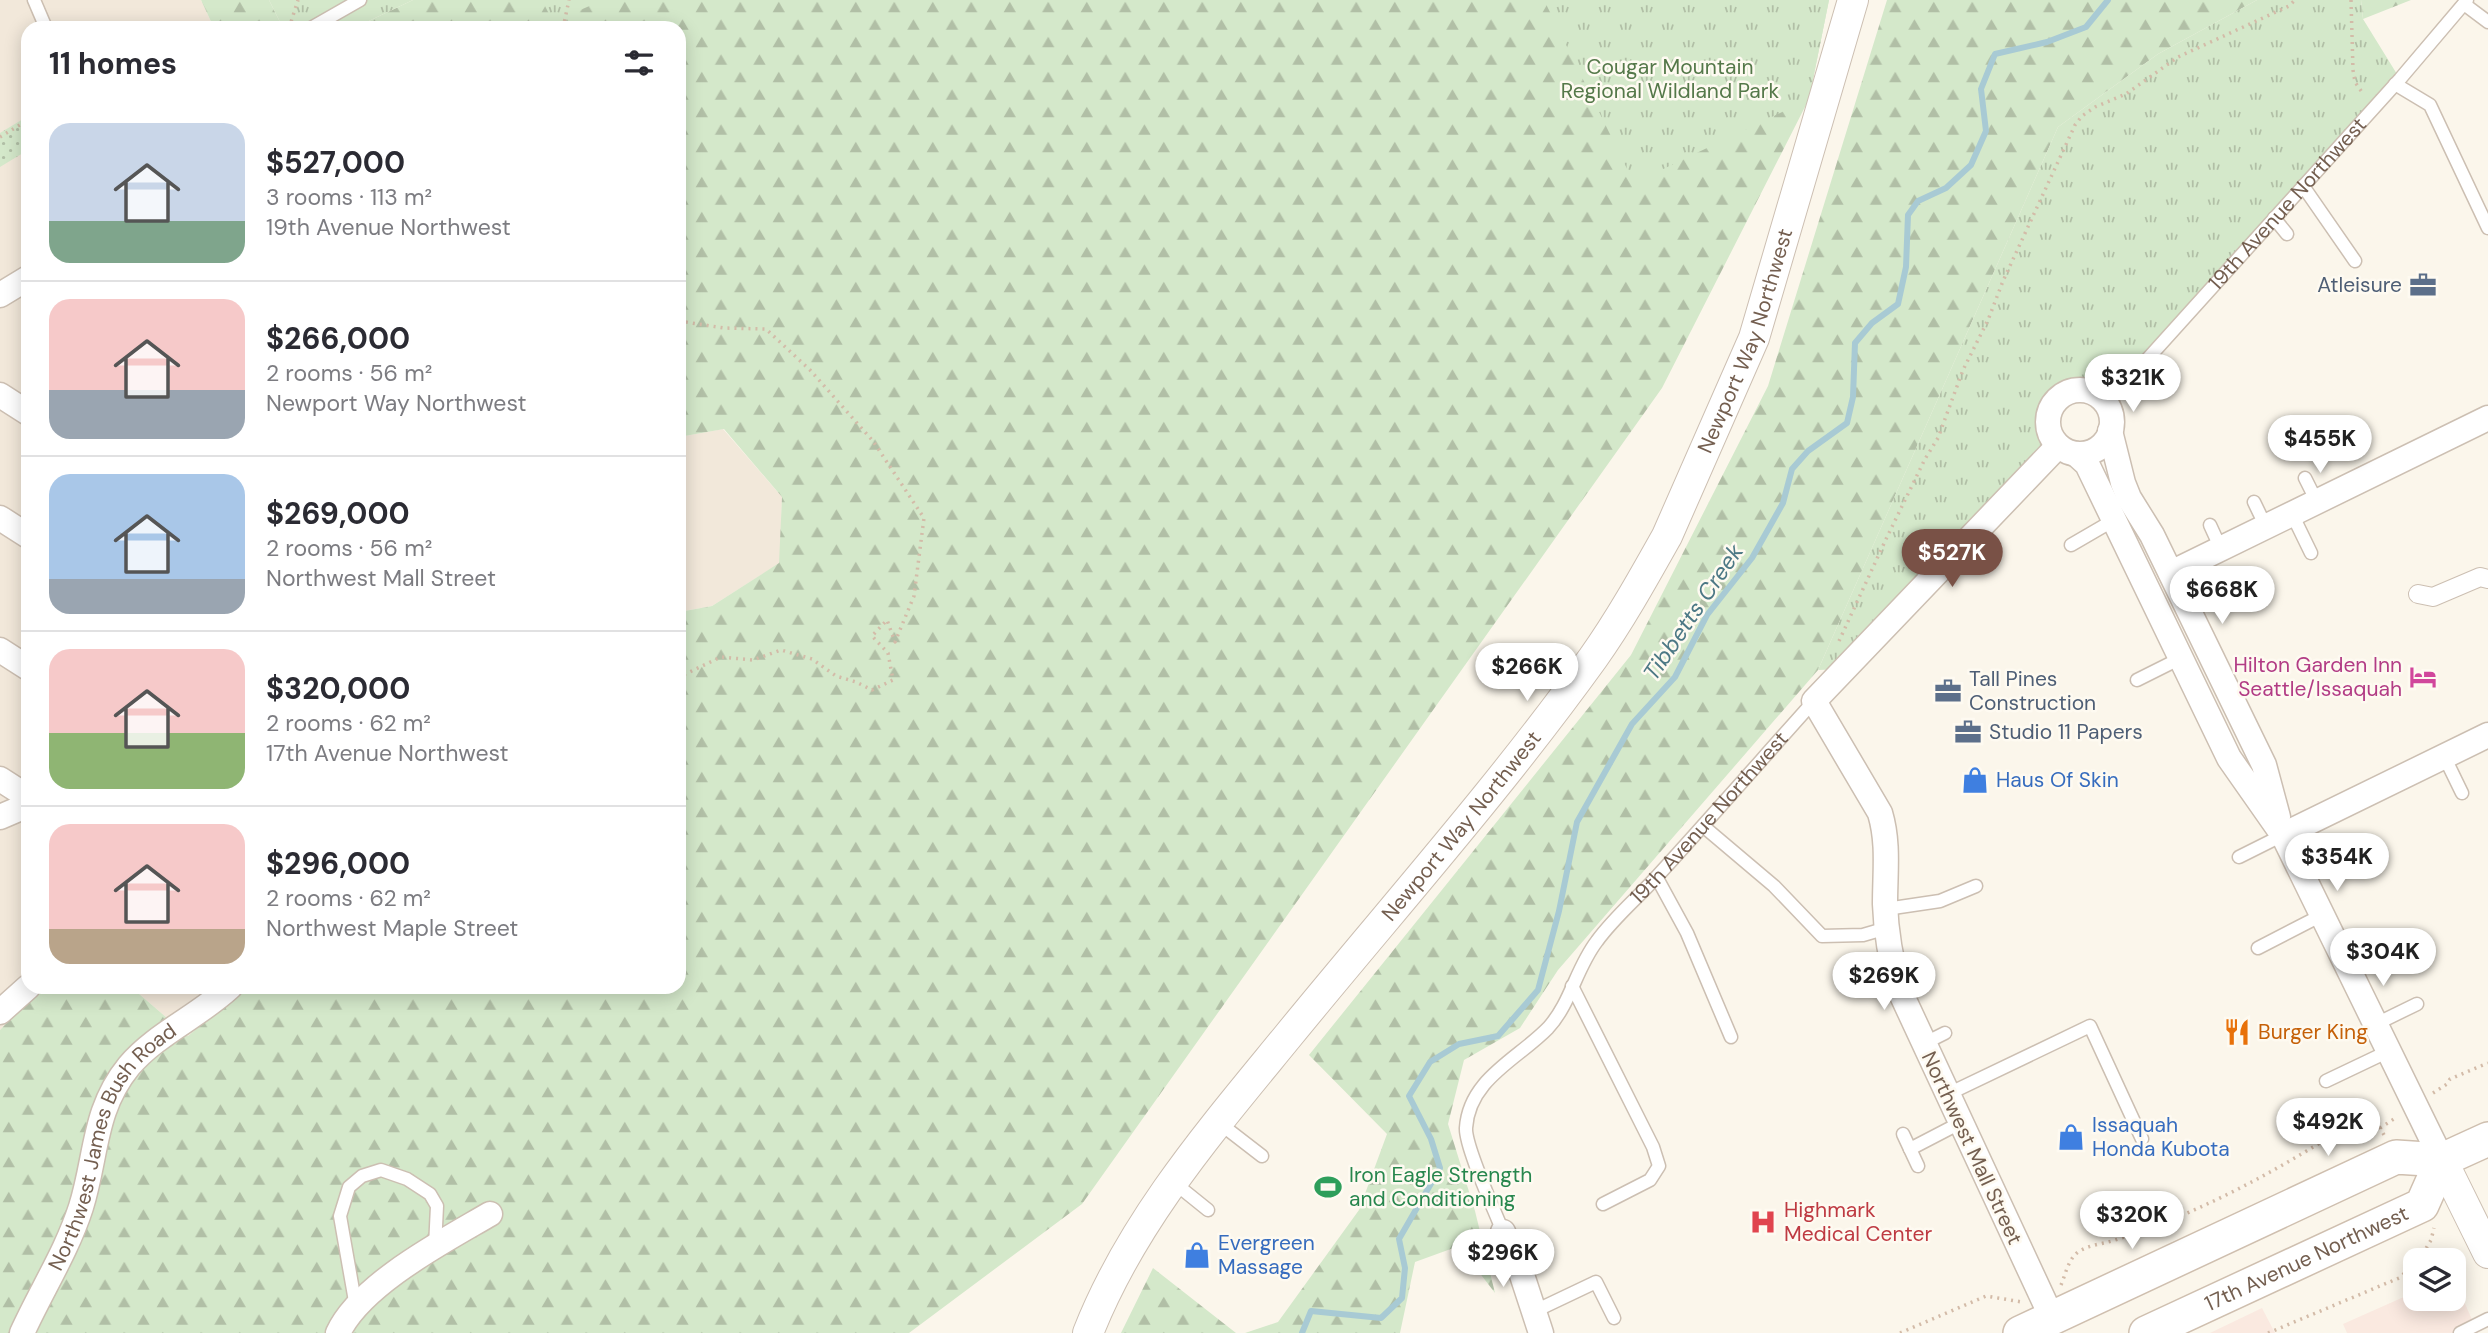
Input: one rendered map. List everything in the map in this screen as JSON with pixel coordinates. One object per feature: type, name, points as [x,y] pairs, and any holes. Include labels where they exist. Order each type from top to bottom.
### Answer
[{"type":"main road","points":[[2020,1318],[2052,1318],[2396,1157],[2442,1160],[2488,1139]]},
{"type":"main road","name":"17th Avenue Northwest","points":[[2146,1333],[2422,1205],[2442,1160]]},
{"type":"street","name":"Newport Way Northwest","points":[[1088,1333],[1123,1259],[1172,1181],[1488,797],[1594,656],[1661,546],[1754,338],[1853,0]]},
{"type":"street","points":[[0,295],[21,282]]},
{"type":"street","points":[[2283,835],[2264,765],[2171,573],[2123,483],[2110,431],[2110,413],[2094,394],[2081,390],[2063,395],[2049,411],[2050,435],[2087,464],[2230,758],[2283,835],[2488,1253]]},
{"type":"street","points":[[0,395],[21,408]]},
{"type":"street","points":[[2171,573],[2488,418]]},
{"type":"street","points":[[2067,450],[2085,454],[2101,446],[2110,431]]},
{"type":"street","name":"19th Avenue Northwest","points":[[1814,701],[2067,450]]},
{"type":"street","points":[[0,518],[21,532]]},
{"type":"street","points":[[2417,594],[2433,597],[2480,577],[2488,579]]},
{"type":"street","points":[[0,650],[21,664]]},
{"type":"street","name":"Northwest Mall Street","points":[[1814,701],[1880,813],[1885,832],[1886,918],[1891,962],[1908,984],[1934,1038],[1946,1094],[2052,1318]]},
{"type":"street","points":[[2283,835],[2488,735]]},
{"type":"street","points":[[0,779],[21,792]]},
{"type":"street","points":[[0,817],[21,808]]},
{"type":"street","points":[[0,1012],[21,992]]},
{"type":"street","name":"Northwest James Bush Road","points":[[22,1333],[73,1230],[82,1204],[99,1121],[111,1091],[142,1052],[221,994]]},
{"type":"street","points":[[338,1333],[371,1291],[489,1214]]},
{"type":"street","points":[[1503,1232],[1538,1322]]},
{"type":"lane","points":[[34,0],[43,21]]},
{"type":"lane","points":[[323,21],[360,0]]},
{"type":"lane","points":[[2466,2],[2488,22]]},
{"type":"lane","name":"19th Avenue Northwest","points":[[2106,405],[2395,85],[2466,2]]},
{"type":"lane","points":[[2395,85],[2430,105],[2488,228]]},
{"type":"lane","points":[[2304,186],[2355,261]]},
{"type":"lane","points":[[2274,218],[2287,234]]},
{"type":"lane","points":[[2305,478],[2317,502]]},
{"type":"lane","points":[[2254,502],[2266,527]]},
{"type":"lane","points":[[2292,514],[2311,553]]},
{"type":"lane","points":[[2071,545],[2114,520]]},
{"type":"lane","points":[[2210,526],[2221,549]]},
{"type":"lane","points":[[2137,680],[2181,658]]},
{"type":"lane","name":"19th Avenue Northwest","points":[[1503,1232],[1465,1130],[1470,1109],[1488,1079],[1548,1028],[1563,1008],[1597,940],[1814,701]]},
{"type":"lane","points":[[2444,756],[2462,793]]},
{"type":"lane","points":[[1703,826],[1774,886],[1822,936],[1863,935],[1886,918],[1976,886]]},
{"type":"lane","points":[[2239,857],[2283,835]]},
{"type":"lane","points":[[1657,877],[1687,933],[1731,1037]]},
{"type":"lane","points":[[2258,948],[2322,915]]},
{"type":"lane","points":[[1572,986],[1653,1147],[1659,1166],[1650,1180],[1603,1204]]},
{"type":"lane","points":[[2376,1024],[2417,1004]]},
{"type":"lane","points":[[1946,1094],[2090,1026],[2142,1139]]},
{"type":"lane","points":[[2326,1081],[2389,1051]]},
{"type":"lane","points":[[1218,1122],[1262,1156]]},
{"type":"lane","points":[[1910,1149],[1960,1123]]},
{"type":"lane","points":[[1903,1134],[1918,1166]]},
{"type":"lane","points":[[356,1307],[340,1216],[349,1187],[362,1176],[382,1170],[407,1178],[429,1194],[437,1206],[435,1247]]},
{"type":"lane","points":[[1172,1181],[1208,1210]]},
{"type":"lane","points":[[1538,1322],[1596,1282],[1614,1318]]},
{"type":"lane","points":[[2460,1333],[2488,1319]]},
{"type":"path","points":[[564,21],[569,0]]},
{"type":"path","points":[[1844,669],[1832,657],[1887,537],[1938,438],[1963,370],[2075,125],[2095,107],[2126,94],[2178,57],[2283,9],[2295,0]]},
{"type":"path","points":[[2351,0],[2355,82],[2360,92],[2376,106]]},
{"type":"path","points":[[291,21],[296,1]]},
{"type":"path","points":[[0,137],[21,124]]},
{"type":"path","points":[[686,322],[724,328],[766,329],[810,370],[873,441],[924,518],[914,596],[895,642],[887,620],[872,636],[888,653],[893,680],[872,690],[836,676],[812,659],[781,650],[753,660],[721,657],[686,674]]},
{"type":"path","points":[[2447,1084],[2449,1079],[2488,1063]]},
{"type":"path","points":[[2060,1286],[2068,1264],[2078,1253],[2092,1245],[2116,1240],[2220,1198],[2292,1160],[2356,1120],[2380,1128]]},
{"type":"path","points":[[2428,1248],[2435,1230]]},
{"type":"path","points":[[2268,1333],[2403,1274]]},
{"type":"path","points":[[1899,1333],[1986,1296],[2010,1300],[2020,1318]]},
{"type":"shaded area","points":[[0,0],[201,0],[211,21],[21,21],[21,994],[34,994],[0,1030]]},
{"type":"shaded area","points":[[723,429],[782,497],[780,563],[712,606],[686,611],[686,436]]},
{"type":"shaded area","points":[[139,994],[238,994],[188,1036]]},
{"type":"shaded area","points":[[2403,1297],[2403,1311],[2466,1311],[2466,1306],[2478,1333],[2347,1333],[2343,1324]]},
{"type":"shaded area","points":[[2262,1308],[2275,1333],[2210,1333]]},
{"type":"green space","points":[[201,0],[269,0],[280,21],[211,21]]},
{"type":"green space","points":[[269,0],[413,0],[369,21],[280,21]]},
{"type":"green space","points":[[413,0],[1829,0],[1809,99],[1662,388],[1082,1204],[909,1333],[0,1333],[0,1030],[34,994],[139,994],[188,1036],[238,994],[686,994],[686,611],[712,606],[779,563],[782,497],[724,429],[686,436],[686,21],[369,21]]},
{"type":"green space","points":[[542,0],[603,0],[555,21],[552,21]]},
{"type":"green space","name":"Cougar Mountain Regional Wildland Park","points":[[1544,0],[1829,0],[1809,99],[1634,183]]},
{"type":"green space","points":[[1887,0],[2257,0],[2158,54],[2058,127],[1818,670],[1558,970],[1520,1028],[1464,1060],[1448,1124],[1475,1211],[1495,1293],[1459,1246],[1415,1262],[1400,1333],[1245,1333],[1278,1322],[1359,1210],[1387,1134],[1309,1055],[1631,655],[1768,386]]},
{"type":"green space","points":[[2257,0],[2361,0],[2363,19],[2400,79],[2106,405],[2095,395],[2083,391],[2061,396],[2048,414],[2048,427],[2053,441],[1844,669],[1818,670],[2058,127],[2158,54]]},
{"type":"green space","points":[[2361,0],[2411,0],[2363,19]]},
{"type":"green space","points":[[21,120],[21,154],[0,167],[0,133]]},
{"type":"green space","points":[[1153,1268],[1236,1333],[1121,1333]]},
{"type":"waterway","name":"Tibbetts Creek","points":[[1302,1333],[1311,1311],[1381,1318],[1402,1298],[1405,1268],[1399,1239],[1440,1168],[1431,1139],[1409,1096],[1430,1062],[1459,1044],[1498,1036],[1538,990],[1559,911],[1577,822],[1632,724],[1675,677],[1707,615],[1752,558],[1783,503],[1792,469],[1808,451],[1847,423],[1853,397],[1855,343],[1872,323],[1898,304],[1906,267],[1908,215],[1918,201],[1946,188],[1971,165],[1986,131],[1981,89],[1995,54],[2047,42],[2086,27],[2108,0]]},
{"type":"place","name":"Atleisure","points":[[2423,285]]},
{"type":"place","name":"Hilton Garden Inn Seattle/Issaquah","points":[[2423,677]]},
{"type":"place","name":"Tall Pines Construction","points":[[1948,691]]},
{"type":"place","name":"Studio 11 Papers","points":[[1968,732]]},
{"type":"place","name":"Haus Of Skin","points":[[1975,780]]},
{"type":"place","name":"Burger King","points":[[2237,1032]]},
{"type":"place","name":"Issaquah Honda Kubota","points":[[2071,1137]]},
{"type":"place","name":"Iron Eagle Strength and Conditioning","points":[[1328,1187]]},
{"type":"place","name":"Highmark Medical Center","points":[[1763,1222]]},
{"type":"place","name":"Evergreen Massage","points":[[1197,1255]]}]
